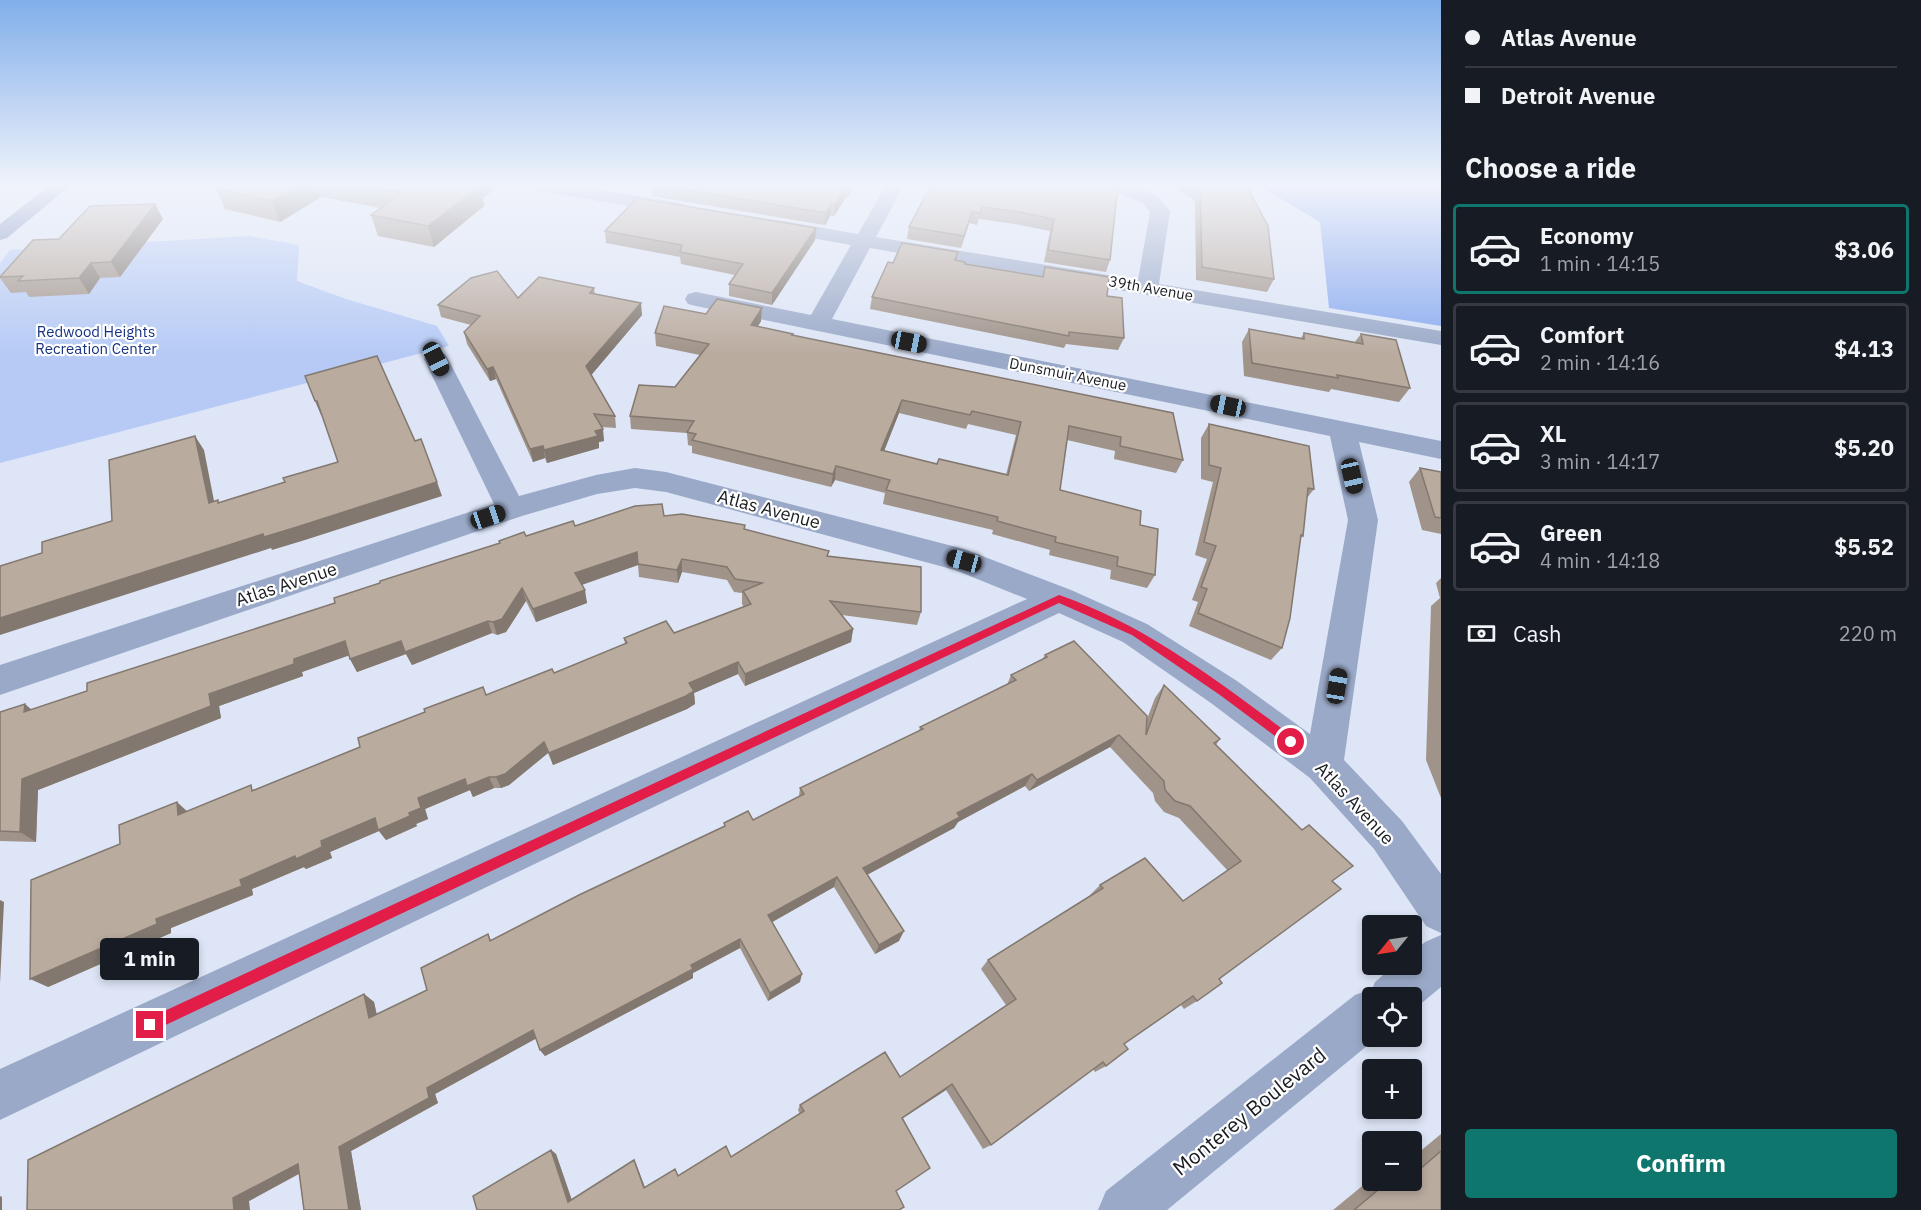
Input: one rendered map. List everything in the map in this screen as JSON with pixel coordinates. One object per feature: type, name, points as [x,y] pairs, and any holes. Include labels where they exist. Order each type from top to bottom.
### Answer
[{"type":"street","points":[[818,323],[863,241]]},
{"type":"street","name":"39th Avenue","points":[[873,241],[1441,338]]},
{"type":"street","points":[[1148,287],[1155,241]]},
{"type":"street","name":"Dunsmuir Avenue","points":[[696,299],[1441,450]]},
{"type":"street","points":[[436,359],[511,509]]},
{"type":"street","points":[[1324,766],[1363,520],[1342,429]]},
{"type":"street","name":"Atlas Avenue","points":[[0,680],[511,509],[616,481],[635,478],[666,482],[964,561],[1059,599],[1135,633],[1224,692],[1324,766],[1388,835],[1441,911]]},
{"type":"street","points":[[0,1095],[1059,599]]},
{"type":"street","points":[[1404,987],[1441,957]]},
{"type":"street","name":"Monterey Boulevard","points":[[1125,1210],[1362,1020]]},
{"type":"green space","name":"Redwood Heights Recreation Center","points":[[156,241],[279,241],[299,245],[297,281],[346,299],[437,326],[449,346],[0,463],[0,263],[10,250]]},
{"type":"shaded area","points":[[1322,241],[1441,241],[1441,326],[1329,308]]},
{"type":"building","points":[[32,241],[127,241],[111,262],[91,263],[79,278],[18,281],[23,276],[0,277]]},
{"type":"building","points":[[663,241],[807,241],[772,293],[729,284],[743,264],[680,252],[682,245]]},
{"type":"building","points":[[1050,241],[1112,241],[1110,260],[1048,250]]},
{"type":"building","points":[[1201,241],[1270,241],[1274,279],[1202,267]]},
{"type":"building","points":[[902,243],[958,252],[955,260],[965,262],[965,264],[1043,277],[1045,267],[1109,277],[1107,296],[1122,298],[1124,338],[1069,332],[1069,336],[872,297],[888,262],[893,263]]},
{"type":"building","points":[[497,271],[518,298],[539,277],[594,288],[590,293],[641,303],[586,366],[615,416],[594,414],[603,429],[595,431],[598,436],[544,450],[543,446],[530,449],[493,367],[487,369],[464,332],[480,316],[438,305],[471,278]]},
{"type":"building","points":[[717,299],[762,308],[751,325],[1173,413],[1183,460],[1120,446],[1121,437],[1069,426],[1060,490],[1141,511],[1140,525],[1158,529],[1155,575],[1117,566],[1118,557],[1055,542],[1056,537],[997,521],[998,517],[886,490],[890,480],[836,466],[833,474],[692,440],[696,434],[687,432],[694,421],[630,416],[639,385],[675,387],[709,344],[655,333],[664,306],[706,314]],"holes":[[[902,400],[970,415],[972,411],[1021,422],[1008,475],[939,459],[937,464],[881,450]]]},
{"type":"building","points":[[1249,329],[1304,339],[1304,333],[1363,344],[1361,334],[1396,340],[1410,388],[1252,363]]},
{"type":"building","points":[[377,356],[415,441],[421,439],[437,482],[264,537],[263,534],[0,618],[0,566],[42,553],[42,542],[112,521],[109,460],[195,436],[209,503],[218,500],[218,503],[285,482],[283,478],[338,462],[317,401],[315,401],[305,376]]},
{"type":"building","points":[[1209,424],[1309,446],[1314,489],[1308,488],[1290,618],[1282,648],[1198,613],[1207,589],[1201,587],[1216,546],[1204,542],[1221,468],[1209,465]]},
{"type":"building","points":[[1420,468],[1441,472],[1441,518],[1435,517]]},
{"type":"building","points":[[662,504],[664,516],[682,514],[745,525],[744,529],[829,551],[827,556],[921,567],[921,612],[830,601],[853,629],[745,674],[738,662],[689,683],[694,691],[686,696],[549,753],[544,742],[505,774],[489,777],[467,786],[465,779],[418,798],[421,808],[409,813],[410,816],[378,830],[375,818],[321,841],[322,847],[240,880],[242,886],[156,919],[157,924],[30,979],[31,880],[120,844],[119,825],[177,802],[178,815],[251,785],[252,791],[360,747],[358,738],[425,712],[424,709],[483,687],[486,695],[552,669],[554,673],[627,643],[624,638],[666,621],[674,633],[751,604],[743,591],[762,583],[735,579],[727,567],[682,559],[677,570],[638,564],[637,552],[575,573],[585,590],[533,609],[522,588],[502,619],[488,621],[405,652],[401,641],[350,659],[345,641],[294,659],[294,664],[209,694],[211,706],[22,779],[20,832],[0,831],[0,712],[25,704],[24,712],[87,691],[87,683],[335,603],[334,598],[500,543],[499,541],[524,532],[526,536],[573,521],[575,526],[635,506]]},
{"type":"building","points":[[1074,641],[1147,716],[1146,735],[1164,685],[1220,739],[1214,743],[1302,830],[1309,825],[1353,866],[1332,881],[1341,889],[1219,979],[1222,983],[1197,1001],[1193,996],[1124,1044],[1128,1049],[1106,1066],[1103,1062],[991,1145],[952,1084],[902,1118],[930,1168],[896,1191],[904,1207],[899,1210],[477,1210],[473,1196],[551,1150],[568,1202],[634,1160],[644,1188],[675,1169],[678,1176],[726,1146],[731,1157],[804,1111],[800,1105],[885,1052],[900,1077],[1016,999],[988,960],[1103,888],[1100,885],[1145,858],[1183,901],[1241,861],[1190,806],[1175,801],[1165,790],[1164,781],[1119,735],[1037,780],[1032,774],[957,813],[960,817],[863,868],[904,931],[879,945],[837,877],[768,915],[802,974],[770,993],[740,939],[691,965],[693,969],[540,1050],[533,1030],[427,1088],[429,1098],[339,1147],[349,1210],[304,1210],[298,1164],[233,1198],[234,1210],[27,1210],[28,1160],[364,994],[369,1018],[427,990],[421,968],[488,934],[490,941],[579,895],[725,826],[724,823],[748,811],[753,820],[804,794],[800,788],[923,729],[920,727],[1016,680],[1011,675]]},
{"type":"building","points":[[1441,1151],[1441,1210],[1354,1210],[1377,1191],[1422,1191],[1422,1167]]},
{"type":"route","points":[[150,1025],[1059,599],[1135,633],[1224,692],[1291,742]]}]
